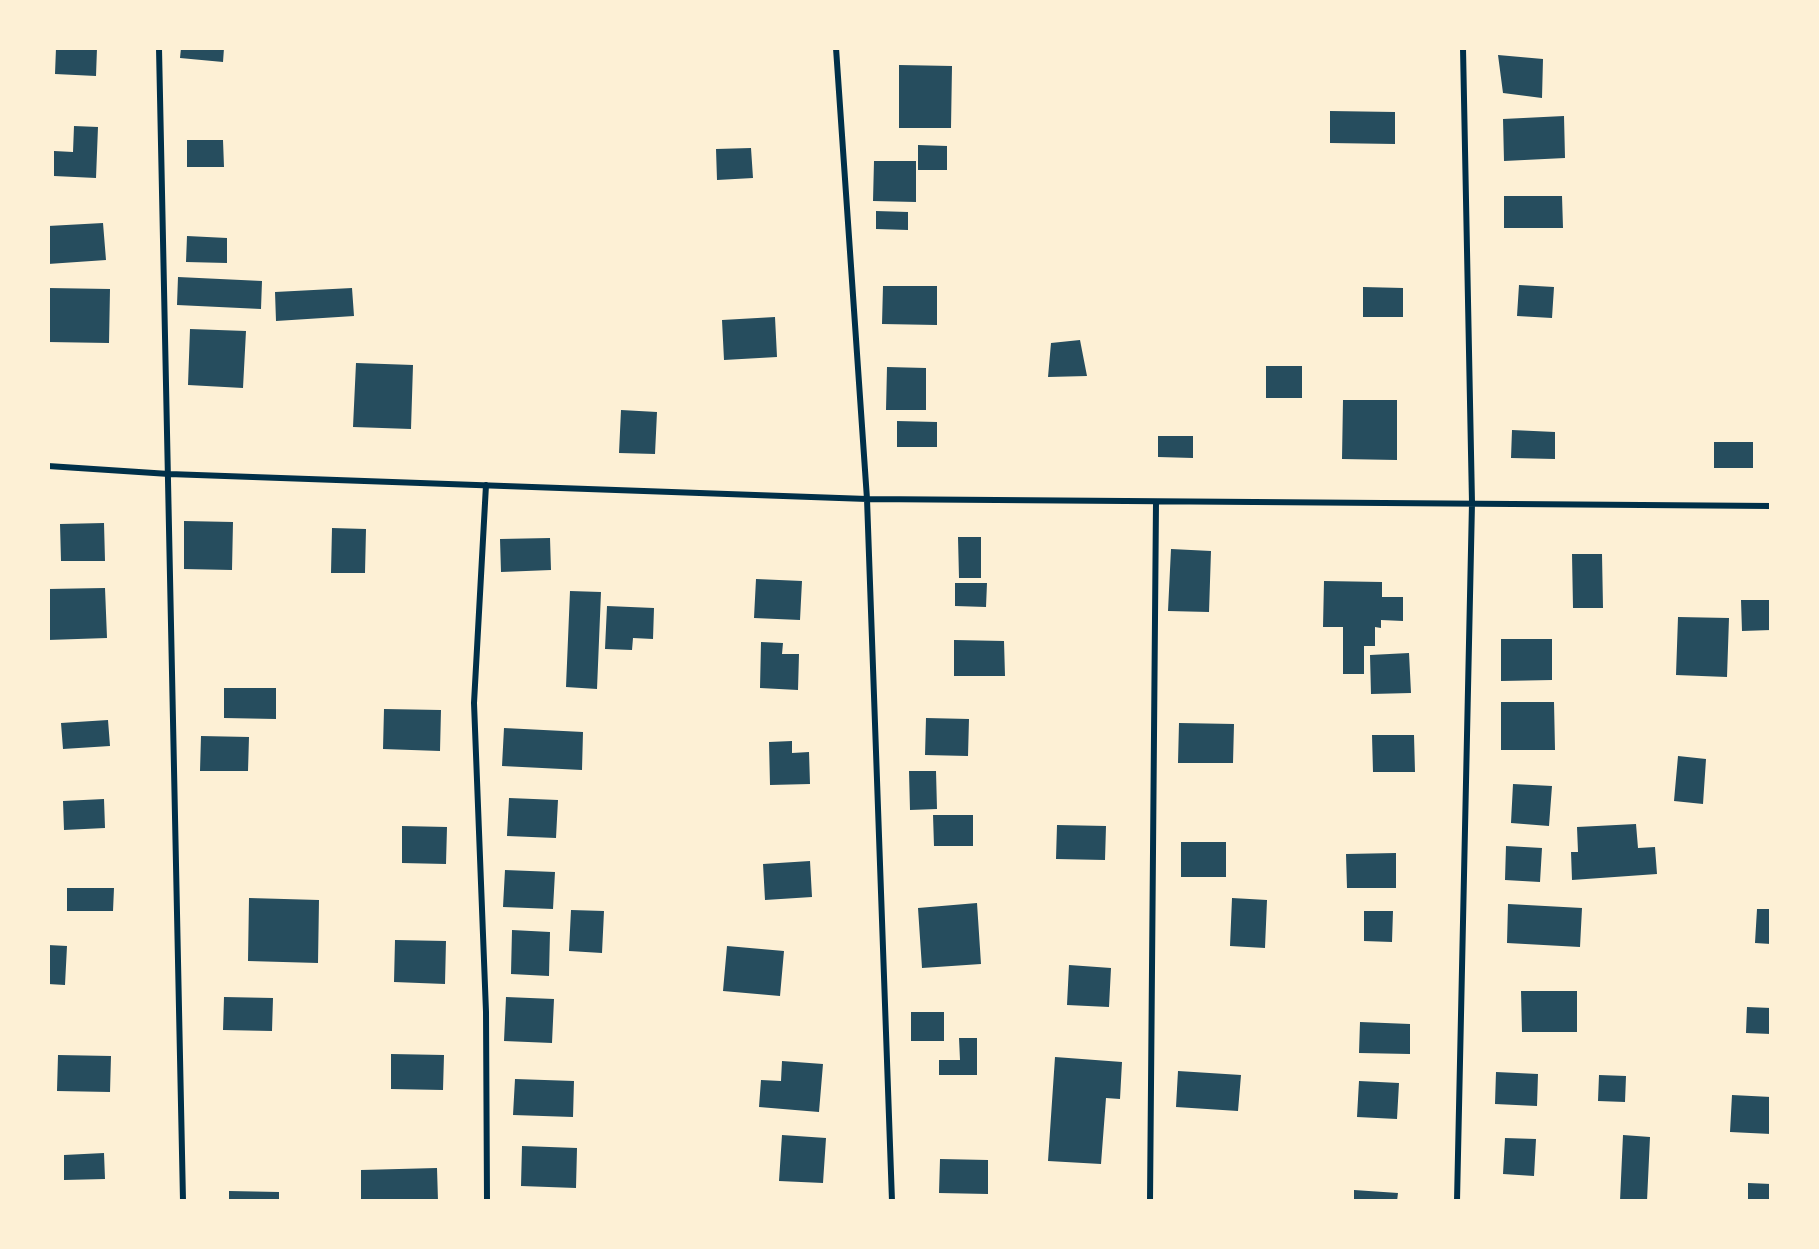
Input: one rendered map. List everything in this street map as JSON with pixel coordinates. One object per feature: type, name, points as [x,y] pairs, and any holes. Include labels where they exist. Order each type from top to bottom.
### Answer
[{"type":"street","points":[[159,48],[183,1201]]},
{"type":"street","points":[[836,48],[867,499],[892,1201]]},
{"type":"street","points":[[1457,1201],[1472,503],[1463,48]]},
{"type":"street","points":[[48,466],[169,474],[867,499],[1771,506]]},
{"type":"street","points":[[486,485],[474,703],[486,1012],[487,1201]]},
{"type":"street","points":[[1150,1201],[1156,502]]},
{"type":"building","points":[[56,48],[97,48],[96,76],[55,74]]},
{"type":"building","points":[[181,48],[224,48],[223,62],[180,58]]},
{"type":"building","points":[[1498,55],[1543,59],[1542,98],[1503,93]]},
{"type":"building","points":[[899,65],[952,66],[951,128],[899,128]]},
{"type":"building","points":[[1330,111],[1395,112],[1395,144],[1330,143]]},
{"type":"building","points":[[1564,116],[1565,158],[1504,161],[1503,119]]},
{"type":"building","points":[[74,126],[98,127],[96,178],[54,176],[54,151],[73,152]]},
{"type":"building","points":[[187,140],[223,140],[224,167],[187,167]]},
{"type":"building","points":[[918,145],[947,146],[947,170],[918,170]]},
{"type":"building","points":[[751,148],[753,178],[717,180],[716,149]]},
{"type":"building","points":[[874,161],[916,161],[916,202],[873,201]]},
{"type":"building","points":[[1504,196],[1562,196],[1563,228],[1504,228]]},
{"type":"building","points":[[876,211],[908,212],[908,230],[876,229]]},
{"type":"building","points":[[103,223],[106,260],[48,264],[48,226]]},
{"type":"building","points":[[187,236],[227,238],[227,263],[186,262]]},
{"type":"building","points":[[178,277],[262,281],[261,309],[177,305]]},
{"type":"building","points":[[1519,285],[1554,287],[1552,318],[1517,316]]},
{"type":"building","points":[[883,286],[937,286],[937,325],[882,324]]},
{"type":"building","points":[[1363,287],[1403,288],[1403,317],[1363,317]]},
{"type":"building","points":[[48,288],[110,289],[109,343],[48,342]]},
{"type":"building","points":[[352,288],[354,316],[276,321],[275,292]]},
{"type":"building","points":[[775,317],[777,357],[724,360],[722,320]]},
{"type":"building","points":[[190,329],[246,331],[243,388],[188,385]]},
{"type":"building","points":[[1080,340],[1087,376],[1048,377],[1051,343]]},
{"type":"building","points":[[356,363],[413,365],[411,429],[353,427]]},
{"type":"building","points":[[1266,366],[1302,366],[1302,398],[1266,398]]},
{"type":"building","points":[[887,367],[926,368],[926,410],[886,410]]},
{"type":"building","points":[[1343,400],[1397,400],[1397,460],[1342,459]]},
{"type":"building","points":[[621,410],[657,412],[655,454],[619,453]]},
{"type":"building","points":[[897,421],[937,422],[937,447],[897,447]]},
{"type":"building","points":[[1512,430],[1555,432],[1555,459],[1511,458]]},
{"type":"building","points":[[1158,436],[1193,436],[1193,458],[1158,457]]},
{"type":"building","points":[[1714,442],[1753,442],[1753,468],[1714,468]]},
{"type":"building","points":[[184,521],[233,522],[232,570],[184,569]]},
{"type":"building","points":[[104,523],[105,561],[61,561],[60,524]]},
{"type":"building","points":[[332,528],[366,529],[365,573],[331,573]]},
{"type":"building","points":[[958,537],[981,537],[981,578],[959,578]]},
{"type":"building","points":[[550,538],[551,570],[501,572],[500,539]]},
{"type":"building","points":[[1171,549],[1211,551],[1209,612],[1168,611]]},
{"type":"building","points":[[1572,554],[1602,554],[1603,608],[1573,608]]},
{"type":"building","points":[[756,579],[802,581],[800,620],[754,618]]},
{"type":"building","points":[[1324,581],[1382,582],[1382,597],[1403,597],[1403,621],[1381,620],[1381,628],[1375,627],[1375,646],[1364,646],[1364,674],[1343,674],[1343,627],[1323,627]]},
{"type":"building","points":[[955,583],[987,583],[986,607],[955,606]]},
{"type":"building","points":[[105,588],[107,638],[48,640],[48,589]]},
{"type":"building","points":[[570,591],[601,592],[597,689],[566,687]]},
{"type":"building","points":[[1741,600],[1771,600],[1771,630],[1742,631]]},
{"type":"building","points":[[607,606],[654,608],[653,639],[633,638],[632,650],[605,649]]},
{"type":"building","points":[[1678,617],[1729,618],[1727,677],[1676,675]]},
{"type":"building","points":[[1501,639],[1552,639],[1552,680],[1501,681]]},
{"type":"building","points":[[954,640],[1004,641],[1005,676],[954,676]]},
{"type":"building","points":[[761,642],[783,643],[782,654],[799,654],[798,690],[760,688]]},
{"type":"building","points":[[1409,653],[1411,693],[1371,694],[1370,655]]},
{"type":"building","points":[[224,688],[276,688],[276,719],[224,718]]},
{"type":"building","points":[[1501,702],[1554,702],[1555,750],[1501,750]]},
{"type":"building","points":[[384,709],[441,710],[440,751],[383,749]]},
{"type":"building","points":[[926,718],[969,719],[968,756],[925,755]]},
{"type":"building","points":[[108,720],[110,746],[63,749],[61,723]]},
{"type":"building","points":[[1179,723],[1234,724],[1233,763],[1178,763]]},
{"type":"building","points":[[504,728],[583,732],[582,770],[502,766]]},
{"type":"building","points":[[1372,735],[1414,735],[1415,772],[1373,772]]},
{"type":"building","points":[[201,736],[249,737],[248,771],[200,771]]},
{"type":"building","points":[[792,741],[792,753],[809,752],[810,784],[770,785],[769,742]]},
{"type":"building","points":[[1678,756],[1706,759],[1703,804],[1674,801]]},
{"type":"building","points":[[909,771],[936,771],[937,809],[910,810]]},
{"type":"building","points":[[1513,784],[1552,786],[1549,826],[1511,823]]},
{"type":"building","points":[[509,798],[558,800],[556,838],[507,836]]},
{"type":"building","points":[[104,799],[105,828],[64,830],[63,801]]},
{"type":"building","points":[[933,815],[973,815],[973,846],[934,846]]},
{"type":"building","points":[[1636,824],[1638,848],[1655,847],[1657,874],[1572,880],[1571,852],[1578,852],[1577,827]]},
{"type":"building","points":[[1057,825],[1106,826],[1105,860],[1056,859]]},
{"type":"building","points":[[402,826],[447,827],[446,864],[402,863]]},
{"type":"building","points":[[1181,842],[1226,842],[1226,877],[1181,877]]},
{"type":"building","points":[[1506,846],[1542,848],[1540,882],[1505,880]]},
{"type":"building","points":[[1396,853],[1396,888],[1347,888],[1346,854]]},
{"type":"building","points":[[810,861],[812,897],[765,900],[763,864]]},
{"type":"building","points":[[505,870],[555,872],[553,909],[503,907]]},
{"type":"building","points":[[67,888],[114,888],[113,911],[67,911]]},
{"type":"building","points":[[249,898],[319,900],[318,963],[248,961]]},
{"type":"building","points":[[1232,898],[1267,900],[1265,948],[1230,946]]},
{"type":"building","points":[[977,903],[981,964],[922,968],[918,908]]},
{"type":"building","points":[[1508,904],[1582,908],[1580,947],[1507,943]]},
{"type":"building","points":[[1757,909],[1771,909],[1771,944],[1755,943]]},
{"type":"building","points":[[571,910],[604,911],[602,953],[569,951]]},
{"type":"building","points":[[1364,911],[1393,911],[1392,942],[1364,941]]},
{"type":"building","points":[[512,930],[550,932],[549,976],[511,974]]},
{"type":"building","points":[[395,940],[446,941],[445,984],[394,982]]},
{"type":"building","points":[[48,945],[67,946],[65,985],[48,984]]},
{"type":"building","points":[[727,946],[784,951],[780,996],[723,991]]},
{"type":"building","points":[[1069,965],[1111,968],[1109,1007],[1067,1005]]},
{"type":"building","points":[[1521,991],[1577,991],[1577,1032],[1522,1032]]},
{"type":"building","points":[[224,997],[273,998],[272,1031],[223,1030]]},
{"type":"building","points":[[506,997],[554,999],[552,1043],[504,1041]]},
{"type":"building","points":[[1747,1007],[1771,1008],[1771,1034],[1746,1033]]},
{"type":"building","points":[[911,1012],[944,1012],[944,1041],[911,1041]]},
{"type":"building","points":[[1360,1022],[1410,1024],[1410,1054],[1359,1053]]},
{"type":"building","points":[[959,1038],[977,1038],[977,1075],[939,1075],[939,1060],[960,1060]]},
{"type":"building","points":[[391,1054],[444,1055],[443,1090],[391,1089]]},
{"type":"building","points":[[58,1055],[111,1056],[110,1092],[57,1091]]},
{"type":"building","points":[[1055,1057],[1122,1062],[1120,1099],[1106,1098],[1101,1164],[1048,1161]]},
{"type":"building","points":[[782,1061],[823,1064],[819,1112],[759,1107],[761,1080],[781,1081]]},
{"type":"building","points":[[1178,1071],[1241,1075],[1238,1111],[1176,1107]]},
{"type":"building","points":[[1496,1072],[1538,1074],[1537,1106],[1495,1104]]},
{"type":"building","points":[[1599,1075],[1626,1076],[1625,1102],[1598,1101]]},
{"type":"building","points":[[515,1079],[574,1081],[573,1117],[513,1115]]},
{"type":"building","points":[[1359,1081],[1399,1083],[1397,1119],[1357,1117]]},
{"type":"building","points":[[1732,1095],[1771,1097],[1771,1134],[1730,1132]]},
{"type":"building","points":[[782,1135],[826,1138],[823,1183],[779,1181]]},
{"type":"building","points":[[1623,1135],[1650,1137],[1647,1201],[1620,1201]]},
{"type":"building","points":[[1505,1138],[1536,1139],[1534,1176],[1503,1174]]},
{"type":"building","points":[[522,1146],[577,1148],[576,1188],[521,1186]]},
{"type":"building","points":[[104,1153],[105,1179],[64,1180],[64,1155]]},
{"type":"building","points":[[940,1159],[988,1160],[988,1194],[939,1193]]},
{"type":"building","points":[[437,1168],[438,1201],[361,1201],[361,1170]]},
{"type":"building","points":[[1748,1183],[1771,1184],[1771,1201],[1748,1201]]},
{"type":"building","points":[[1354,1190],[1398,1193],[1397,1201],[1354,1201]]},
{"type":"building","points":[[229,1191],[279,1192],[279,1201],[229,1201]]}]
